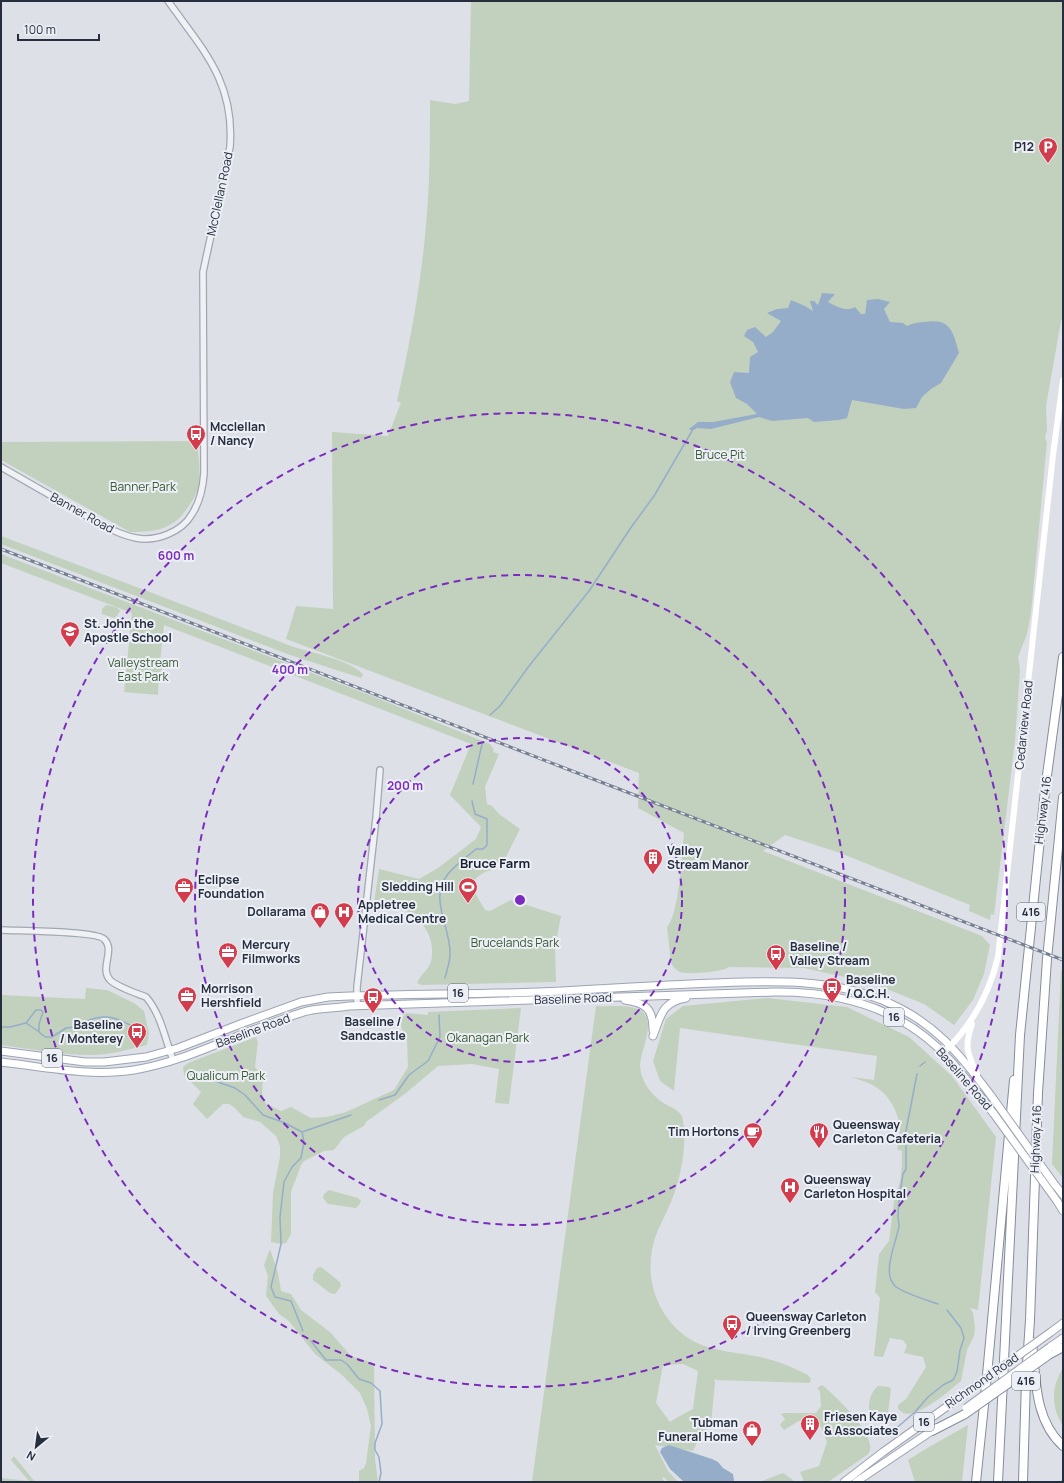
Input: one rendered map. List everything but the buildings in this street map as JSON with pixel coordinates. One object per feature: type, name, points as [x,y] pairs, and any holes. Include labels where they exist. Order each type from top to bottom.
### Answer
[{"type":"highway","name":"Highway 416","points":[[1020,1035],[1044,796],[1063,658]]},
{"type":"highway","name":"Highway 416","points":[[1024,1482],[1026,1379],[1030,1320],[1041,1043],[1047,959],[1063,797]]},
{"type":"highway","points":[[976,1482],[1012,1091],[1020,1035]]},
{"type":"highway","points":[[998,1482],[1020,1035]]},
{"type":"highway","points":[[1030,1320],[1041,1410],[1049,1429],[1063,1446]]},
{"type":"highway","points":[[932,1431],[966,1411],[1050,1351],[1063,1347]]},
{"type":"main road","name":"Cedarview Road","points":[[943,1053],[951,1046],[973,1018],[983,1000],[993,978],[1000,943],[1060,425],[1063,380]]},
{"type":"main road","name":"Baseline Road","points":[[1,1052],[58,1059],[104,1062],[146,1056],[170,1051],[301,1002],[328,997],[560,991],[656,985],[763,981],[812,982],[859,992],[909,1012],[925,1023],[951,1046],[980,1081],[1063,1195]]},
{"type":"main road","name":"Baseline Road","points":[[1,1062],[99,1072],[134,1070],[173,1060],[247,1032],[312,1010],[357,1006],[774,992],[800,992],[836,997],[857,1001],[896,1018],[925,1038],[943,1053],[994,1114],[1063,1210]]},
{"type":"main road","points":[[605,998],[634,1001],[646,1007],[653,1017],[653,1036],[662,1012],[671,1002],[678,999],[710,994]]},
{"type":"main road","points":[[973,1018],[967,1048],[980,1081]]},
{"type":"main road","name":"Richmond Road","points":[[844,1482],[883,1452],[1062,1324]]},
{"type":"main road","points":[[1050,1351],[1063,1338]]},
{"type":"main road","name":"16","points":[[856,1482],[932,1431]]},
{"type":"street","name":"McClellan Road","points":[[168,1],[208,56],[223,85],[229,113],[231,133],[230,147],[203,272],[203,403]]},
{"type":"street","name":"Banner Road","points":[[1,467],[120,534],[137,538],[154,539],[168,535],[181,526],[192,515],[203,488],[203,403]]},
{"type":"street","points":[[357,1006],[380,770]]},
{"type":"street","points":[[1,930],[28,932],[44,931],[95,935],[103,938],[108,944],[106,975],[111,981],[146,997],[159,1019],[173,1060]]},
{"type":"green space","name":"Bruce Pit","points":[[471,1],[1063,1],[1063,315],[1046,406],[1047,430],[1045,438],[1047,442],[1031,613],[1027,634],[1018,657],[1020,670],[1015,741],[994,915],[991,914],[990,920],[969,911],[970,905],[840,853],[785,835],[763,851],[982,936],[990,945],[984,974],[973,1000],[954,1025],[924,1004],[872,983],[804,968],[729,967],[704,972],[680,972],[671,963],[667,927],[671,920],[677,897],[684,833],[638,808],[639,773],[286,639],[296,606],[333,609],[332,432],[388,436],[401,403],[397,401],[414,313],[426,225],[430,147],[430,100],[455,104],[469,101]]},
{"type":"green space","name":"Banner Park","points":[[197,441],[200,479],[198,489],[194,497],[184,512],[172,524],[157,530],[149,531],[130,532],[1,460],[1,442]]},
{"type":"green space","points":[[1,536],[291,646],[341,661],[351,665],[363,675],[361,678],[290,655],[1,544]]},
{"type":"green space","name":"Brucelands Park","points":[[1,554],[372,696],[490,744],[494,750],[493,752],[499,754],[485,787],[487,804],[492,806],[499,814],[520,829],[505,859],[498,863],[493,870],[480,875],[471,886],[485,910],[490,911],[511,900],[561,916],[555,947],[556,982],[422,985],[417,983],[431,961],[431,944],[427,931],[417,914],[374,903],[379,869],[419,879],[438,868],[476,839],[481,827],[450,795],[471,744],[164,625],[160,662],[162,669],[159,675],[158,695],[124,692],[132,613],[1,563]]},
{"type":"green space","points":[[106,605],[116,607],[120,611],[116,617],[114,618],[102,614],[102,609]]},
{"type":"green space","points":[[1063,969],[1063,1178],[1052,1164],[1061,971]]},
{"type":"green space","points":[[86,988],[107,990],[134,1003],[144,1011],[149,1033],[147,1045],[109,1054],[85,1055],[48,1052],[1,1045],[1,995],[85,999]]},
{"type":"green space","points":[[767,998],[847,1007],[909,1037],[952,1076],[996,1137],[978,1310],[970,1308],[973,1313],[975,1328],[974,1336],[967,1350],[961,1381],[934,1403],[917,1412],[909,1414],[903,1413],[898,1409],[898,1405],[906,1399],[926,1367],[923,1357],[904,1353],[907,1346],[903,1340],[890,1338],[883,1357],[874,1356],[880,1298],[875,1292],[879,1254],[889,1241],[895,1195],[899,1186],[902,1168],[902,1151],[897,1149],[900,1130],[898,1117],[893,1105],[880,1090],[869,1083],[851,1077],[874,1080],[877,1056],[680,1028],[674,1091],[660,1081],[653,1061],[666,1019],[683,1006]]},
{"type":"green space","points":[[596,1006],[630,1007],[640,1010],[645,1015],[648,1022],[648,1030],[640,1064],[642,1077],[656,1097],[680,1113],[682,1116],[684,1134],[684,1152],[674,1195],[655,1238],[651,1253],[652,1283],[656,1298],[671,1323],[695,1342],[717,1349],[775,1361],[808,1375],[811,1379],[810,1383],[714,1379],[711,1424],[697,1442],[693,1451],[655,1445],[668,1471],[678,1482],[668,1482],[664,1477],[662,1478],[665,1482],[532,1482]],"holes":[[[683,1364],[698,1371],[693,1409],[670,1422],[656,1403],[663,1365]]]},
{"type":"green space","points":[[521,1008],[509,1104],[495,1103],[499,1069],[472,1064],[438,1066],[406,1093],[366,1122],[364,1126],[344,1137],[334,1150],[324,1151],[304,1161],[301,1165],[291,1192],[291,1234],[286,1243],[281,1244],[271,1242],[273,1193],[280,1157],[280,1146],[276,1136],[260,1122],[243,1117],[229,1104],[223,1104],[207,1119],[193,1104],[201,1092],[184,1075],[183,1067],[188,1063],[256,1037],[258,1042],[255,1067],[263,1077],[262,1094],[266,1104],[281,1111],[291,1107],[311,1118],[327,1117],[346,1112],[394,1090],[408,1067],[407,1040],[399,1021],[406,1013],[428,1015],[428,1012]]},
{"type":"green space","points":[[329,1190],[358,1198],[361,1201],[356,1208],[328,1204],[323,1198],[324,1194]]},
{"type":"green space","points":[[270,1249],[278,1273],[281,1291],[291,1294],[301,1310],[330,1332],[351,1356],[367,1361],[374,1366],[375,1459],[378,1482],[359,1482],[359,1471],[364,1468],[366,1463],[371,1426],[367,1409],[360,1393],[342,1375],[315,1354],[289,1321],[279,1314],[266,1296],[268,1276],[264,1265]]},
{"type":"green space","points":[[321,1267],[340,1282],[341,1286],[335,1294],[330,1293],[313,1280],[313,1275],[317,1268]]},
{"type":"green space","points":[[1063,1368],[1063,1426],[1056,1412],[1054,1397],[1056,1382]]},
{"type":"green space","points":[[822,1385],[844,1405],[860,1425],[870,1443],[870,1450],[867,1455],[828,1482],[804,1482],[800,1472],[819,1466],[827,1442],[819,1422],[803,1420],[784,1430],[780,1425],[785,1419],[781,1414],[816,1413],[821,1406],[820,1391],[817,1388]]},
{"type":"green space","points":[[878,1386],[889,1387],[891,1389],[888,1413],[886,1417],[874,1420],[871,1417],[869,1403],[872,1393]]},
{"type":"green space","points":[[968,1425],[962,1482],[915,1482],[908,1460]]},
{"type":"green space","points":[[14,1456],[35,1482],[1,1482],[1,1478],[29,1481],[11,1460]]},
{"type":"green space","points":[[783,1473],[794,1482],[759,1482]]},
{"type":"water","points":[[822,293],[835,294],[828,302],[845,309],[855,307],[861,314],[865,314],[867,300],[878,299],[890,302],[884,309],[890,322],[903,323],[907,326],[920,322],[940,322],[950,328],[959,353],[941,383],[922,397],[916,408],[904,409],[852,400],[847,418],[839,420],[814,422],[808,418],[772,421],[759,417],[711,429],[697,428],[692,431],[689,429],[698,422],[713,422],[757,414],[747,404],[736,398],[730,382],[734,372],[749,373],[750,357],[758,352],[753,342],[744,336],[747,330],[755,327],[766,337],[773,332],[781,321],[767,313],[777,309],[788,308],[791,300],[813,311],[810,301],[814,301],[818,305]]},
{"type":"water","points":[[669,1445],[718,1462],[723,1468],[733,1474],[733,1482],[683,1481],[670,1469],[660,1452],[662,1448]]},
{"type":"waterway","points":[[490,715],[500,706],[529,666],[589,591],[632,526],[654,496],[692,431]]},
{"type":"waterway","points":[[473,784],[482,744]]},
{"type":"waterway","points":[[445,978],[450,954],[440,903],[442,884],[448,874],[458,864],[476,849],[483,849],[487,845],[487,819],[475,814],[472,801]]},
{"type":"waterway","points":[[1,1027],[10,1027],[26,1023],[36,1010],[41,1010],[43,1012],[39,1024],[39,1032],[45,1037],[52,1037],[66,1028],[85,1026],[89,1020],[102,1017],[113,1018],[136,1028]]},
{"type":"waterway","points":[[379,1100],[395,1095],[409,1075],[428,1061],[440,1037],[439,1015]]},
{"type":"waterway","points":[[26,1023],[38,1031]]},
{"type":"waterway","points":[[920,1066],[925,1062]]},
{"type":"waterway","points":[[203,1072],[218,1082],[235,1088],[245,1095],[263,1115],[285,1123],[302,1132],[304,1142],[301,1158],[292,1167],[284,1182],[280,1217],[281,1244],[271,1287],[275,1297],[291,1301],[303,1331]]},
{"type":"waterway","points":[[905,1136],[917,1074]]},
{"type":"waterway","points":[[302,1132],[351,1115]]},
{"type":"waterway","points":[[906,1146],[906,1169],[903,1174],[898,1206],[899,1226],[891,1257],[889,1273],[891,1280],[899,1289],[938,1304]]},
{"type":"waterway","points":[[893,1431],[915,1412],[928,1397],[943,1385],[953,1380],[957,1372],[960,1350],[964,1338],[961,1328],[947,1310]]},
{"type":"waterway","points":[[311,1341],[326,1360],[341,1360],[347,1364],[359,1379],[371,1383],[380,1391],[382,1424],[375,1443],[375,1450],[379,1457],[381,1473],[379,1482]]},
{"type":"railway","points":[[1,549],[1063,960]]},
{"type":"place","name":"P12","points":[[1048,164]]},
{"type":"place","name":"Mcclellan / Nancy","points":[[196,451]]},
{"type":"place","name":"St. John the Apostle School","points":[[70,648]]},
{"type":"place","name":"Valley Stream Manor","points":[[653,875]]},
{"type":"place","name":"Eclipse Foundation","points":[[184,904]]},
{"type":"place","name":"Sledding Hill","points":[[468,904]]},
{"type":"place","name":"Dollarama","points":[[320,929]]},
{"type":"place","name":"Appletree Medical Centre","points":[[344,929]]},
{"type":"place","name":"Mercury Filmworks","points":[[228,969]]},
{"type":"place","name":"Baseline / Valley Stream","points":[[776,971]]},
{"type":"place","name":"Baseline / Q.C.H.","points":[[832,1004]]},
{"type":"place","name":"Morrison Hershfield","points":[[187,1013]]},
{"type":"place","name":"Baseline / Sandcastle","points":[[373,1014]]},
{"type":"place","name":"Baseline / Monterey","points":[[137,1049]]},
{"type":"place","name":"Tim Hortons","points":[[753,1149]]},
{"type":"place","name":"Queensway Carleton Cafeteria","points":[[819,1149]]},
{"type":"place","name":"Queensway Carleton Hospital","points":[[790,1204]]},
{"type":"place","name":"Queensway Carleton / Irving Greenberg","points":[[732,1341]]},
{"type":"place","name":"Friesen Kaye & Associates","points":[[810,1441]]},
{"type":"place","name":"Tubman Funeral Home","points":[[752,1447]]},
{"type":"district","name":"Bruce Farm","points":[[495,863]]},
{"type":"park label","name":"Valleystream East Park","points":[[143,670]]},
{"type":"park label","name":"Okanagan Park","points":[[488,1038]]},
{"type":"park label","name":"Qualicum Park","points":[[226,1076]]}]
